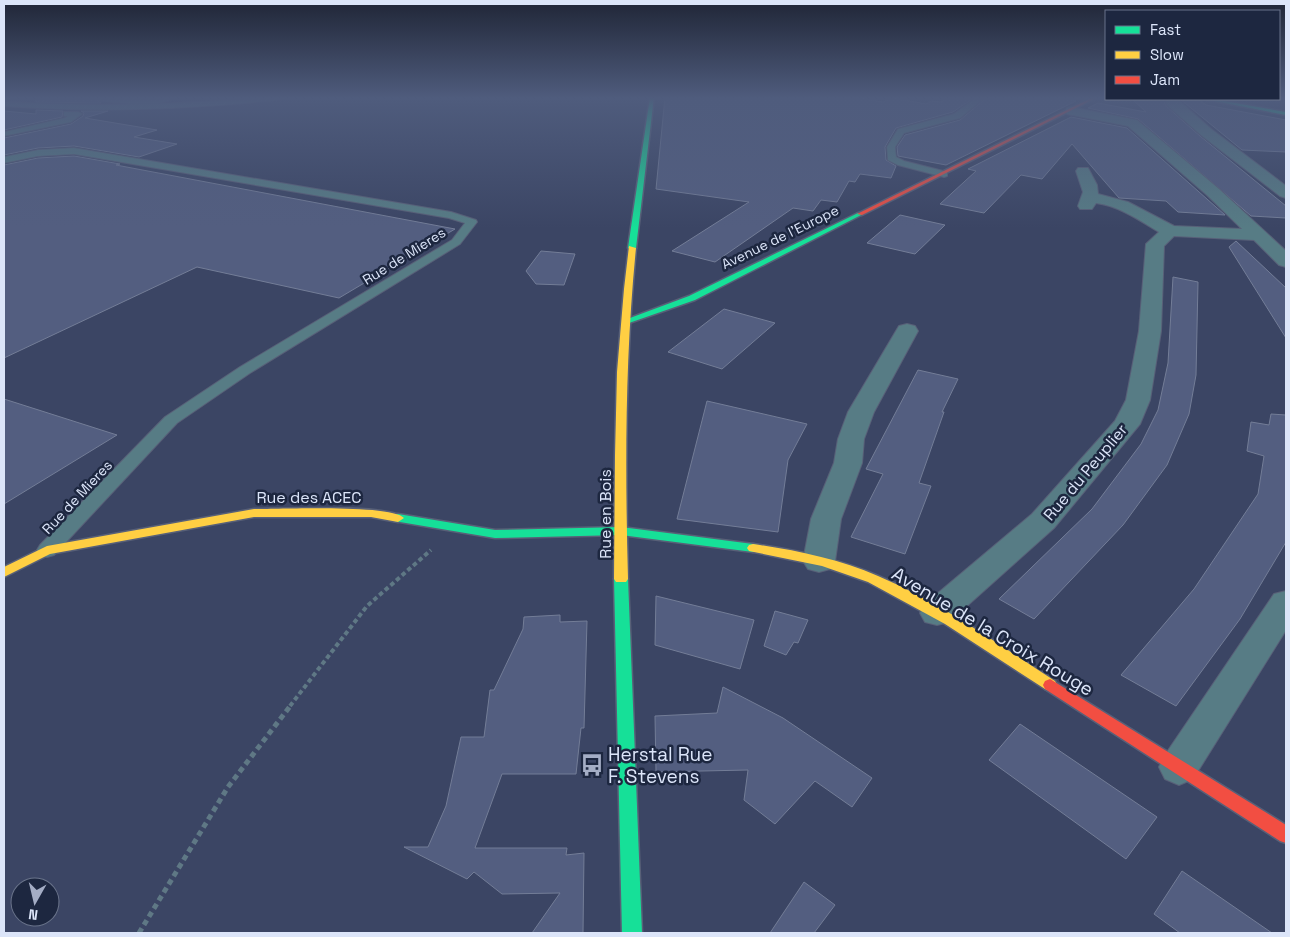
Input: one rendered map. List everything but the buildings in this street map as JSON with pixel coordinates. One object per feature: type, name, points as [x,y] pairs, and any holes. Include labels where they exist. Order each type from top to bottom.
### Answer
[{"type":"street","name":"Rue en Bois","points":[[632,933],[621,531],[623,355],[631,242],[646,141]]},
{"type":"street","name":"Avenue de l'Europe","points":[[626,321],[692,298],[795,245],[944,174],[1006,141]]},
{"type":"street","points":[[1153,141],[1213,192],[1286,262]]},
{"type":"street","points":[[1217,141],[1286,193]]},
{"type":"street","points":[[1083,171],[1092,190],[1088,202],[1106,199],[1121,204],[1170,231],[1258,235]]},
{"type":"street","name":"Rue du Peuplier","points":[[937,613],[1043,521],[1127,424],[1138,400],[1150,331],[1155,244],[1170,231]]},
{"type":"street","points":[[818,561],[826,519],[848,463],[851,439],[861,412],[907,331]]},
{"type":"street","name":"Rue des ACEC","points":[[4,573],[48,550],[254,513],[371,513],[494,534],[621,531]]},
{"type":"street","name":"Avenue de la Croix Rouge","points":[[621,531],[766,550],[845,568],[887,585],[937,613],[1286,835]]},
{"type":"street","points":[[1179,767],[1286,603]]},
{"type":"lane","points":[[895,141],[891,147],[891,158],[900,163],[944,174]]},
{"type":"lane","name":"Rue de Mieres","points":[[4,160],[38,153],[74,151],[451,215],[472,222],[456,242],[245,370],[171,420],[94,499],[48,550]]},
{"type":"path","points":[[139,933],[228,787],[367,606],[456,529]]},
{"type":"traffic: fast","points":[[632,248],[646,141]]},
{"type":"traffic: fast","points":[[626,321],[692,298],[860,214]]},
{"type":"traffic: fast","points":[[398,518],[495,534],[621,531],[753,548]]},
{"type":"traffic: fast","points":[[621,579],[632,933]]},
{"type":"traffic: slow","points":[[621,579],[622,372],[632,248]]},
{"type":"traffic: slow","points":[[4,573],[47,550],[254,513],[371,513],[398,518]]},
{"type":"traffic: slow","points":[[753,548],[822,562],[857,572],[873,579],[950,621],[1050,685]]},
{"type":"traffic: jam","points":[[860,214],[1008,141]]},
{"type":"traffic: jam","points":[[1050,685],[1286,835]]},
{"type":"place","name":"Herstal Rue F. Stevens","points":[[592,765]]}]
